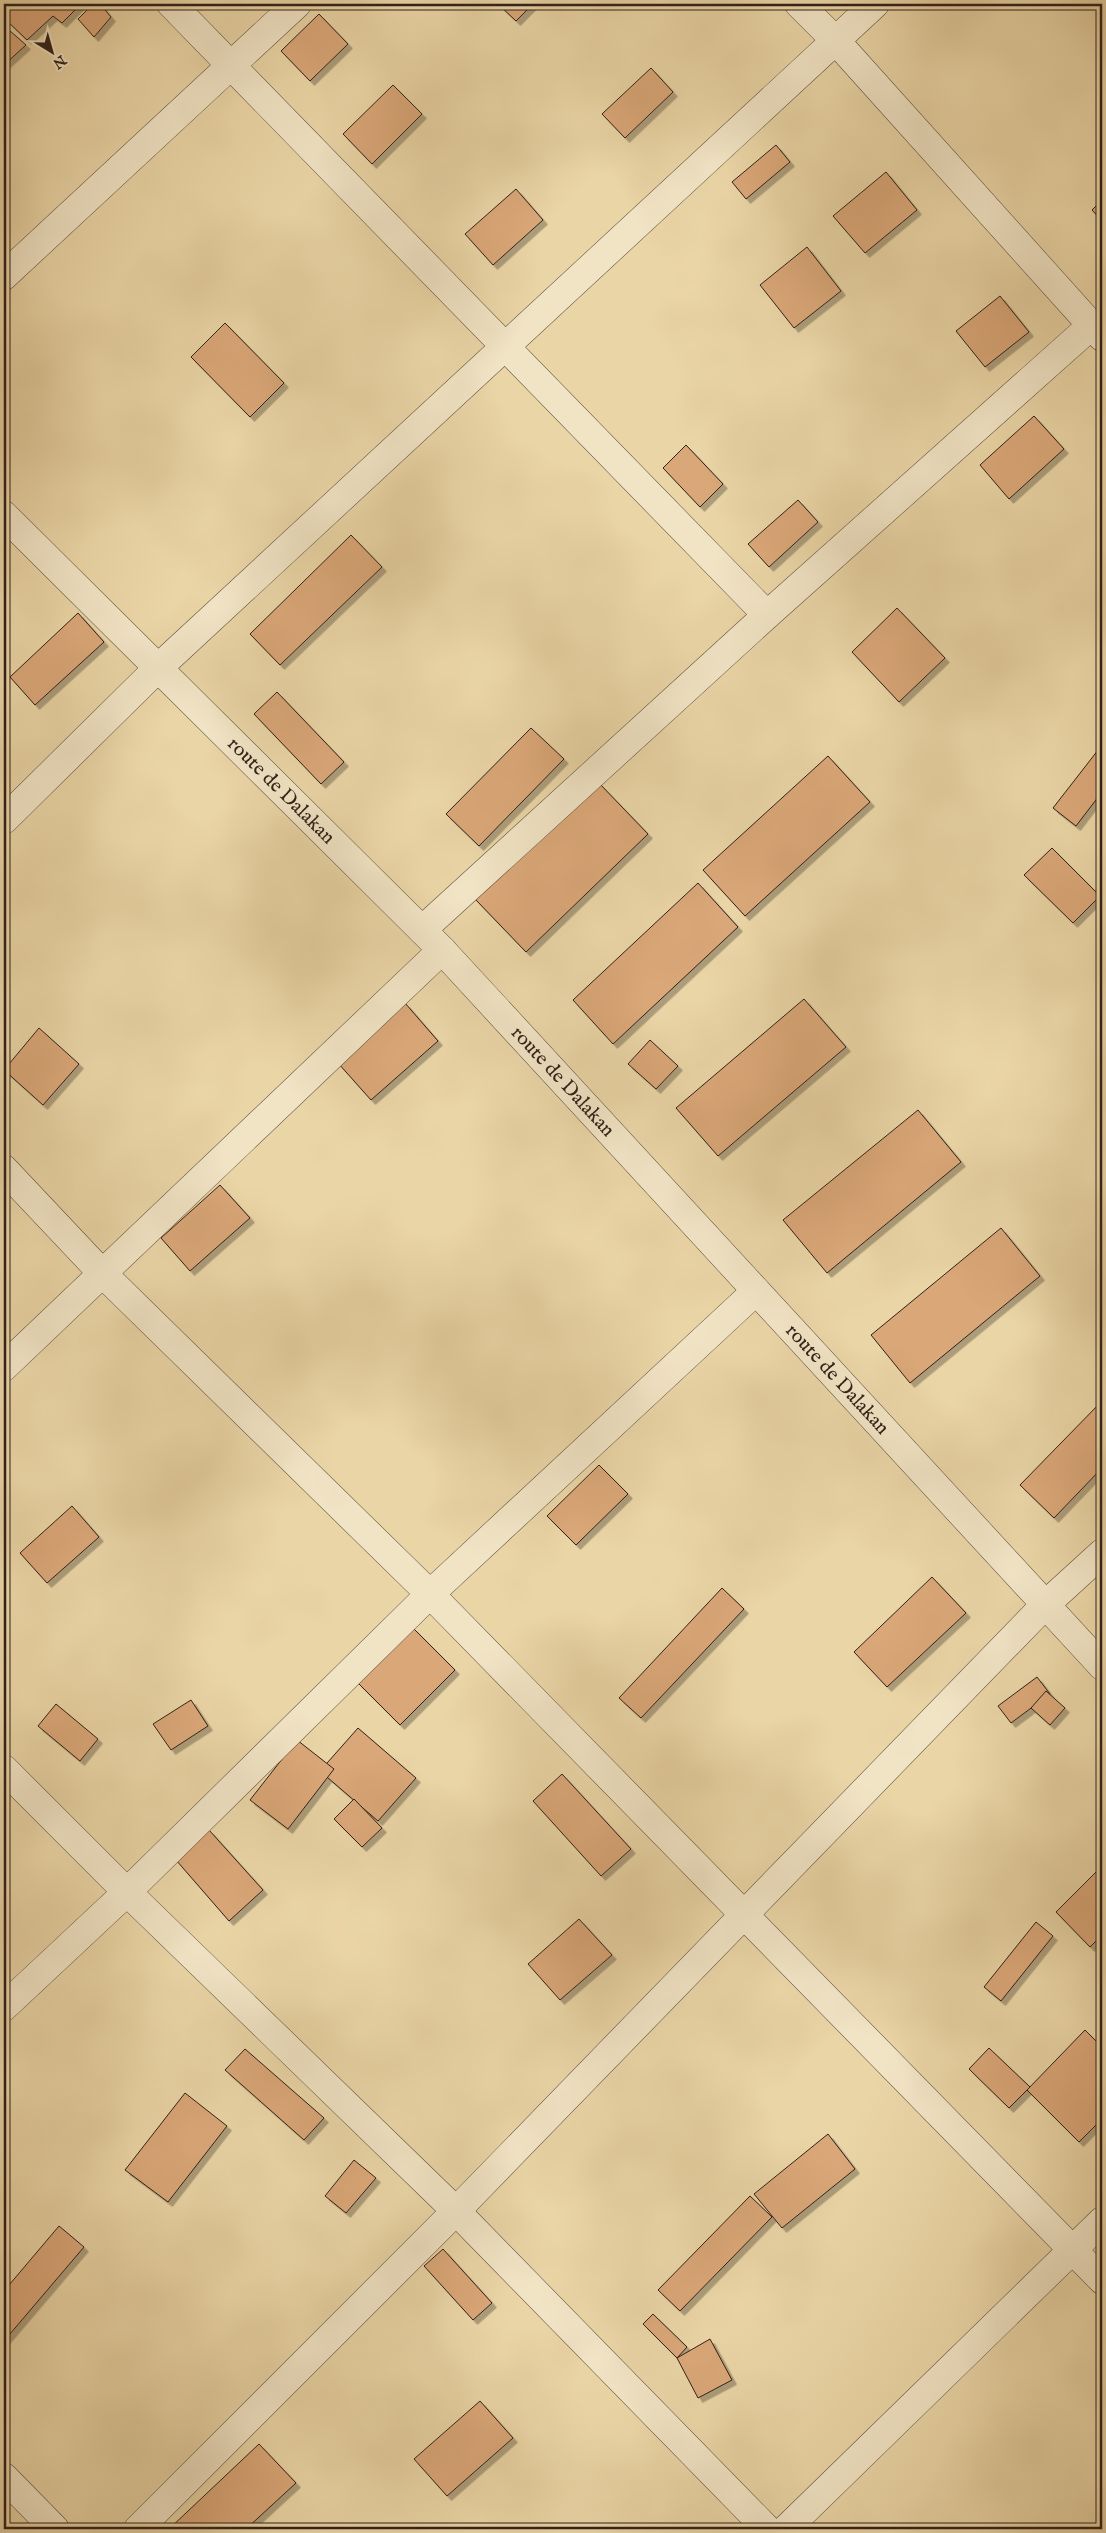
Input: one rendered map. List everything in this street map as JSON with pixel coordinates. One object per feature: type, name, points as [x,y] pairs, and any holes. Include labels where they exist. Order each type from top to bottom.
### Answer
[{"type":"street","points":[[171,4],[767,615]]},
{"type":"street","points":[[4,276],[297,4]]},
{"type":"street","points":[[422,930],[767,615],[1097,331],[836,41],[799,4]]},
{"type":"street","points":[[4,820],[158,668],[875,4]]},
{"type":"street","name":"route de Dalakan","points":[[4,516],[442,950],[1102,1666]]},
{"type":"street","points":[[4,1367],[442,950]]},
{"type":"street","points":[[4,1169],[103,1274],[430,1594],[1102,2280]]},
{"type":"street","points":[[4,2007],[127,1892],[430,1594],[756,1291]]},
{"type":"street","points":[[138,2529],[456,2211],[1045,1605],[1102,1553]]},
{"type":"street","points":[[4,1769],[127,1892],[456,2211],[767,2529]]},
{"type":"street","points":[[786,2529],[1102,2221]]},
{"type":"street","points":[[4,2477],[55,2529]]},
{"type":"building","points":[[7,4],[81,4],[62,23],[53,16],[27,40],[4,18],[4,7]]},
{"type":"building","points":[[93,4],[100,4],[111,17],[94,37],[78,19]]},
{"type":"building","points":[[498,4],[533,4],[516,21]]},
{"type":"building","points":[[319,14],[348,44],[310,81],[281,51]]},
{"type":"building","points":[[9,30],[26,45],[4,65],[4,35]]},
{"type":"building","points":[[651,68],[673,92],[625,138],[602,114]]},
{"type":"building","points":[[393,85],[422,114],[372,164],[343,134]]},
{"type":"building","points":[[776,145],[790,162],[746,199],[732,182]]},
{"type":"building","points":[[886,172],[917,210],[865,253],[833,216]]},
{"type":"building","points":[[516,189],[543,220],[493,265],[465,234]]},
{"type":"building","points":[[1102,200],[1102,221],[1092,210]]},
{"type":"building","points":[[807,247],[841,291],[794,328],[760,285]]},
{"type":"building","points":[[1000,296],[1029,332],[985,367],[956,331]]},
{"type":"building","points":[[225,323],[284,383],[250,417],[191,357]]},
{"type":"building","points":[[1034,416],[1064,449],[1009,499],[980,465]]},
{"type":"building","points":[[686,445],[723,484],[700,507],[663,468]]},
{"type":"building","points":[[798,500],[818,522],[769,567],[748,544]]},
{"type":"building","points":[[351,535],[382,567],[280,665],[250,634]]},
{"type":"building","points":[[897,608],[945,658],[899,702],[852,652]]},
{"type":"building","points":[[78,613],[104,642],[35,705],[10,677]]},
{"type":"building","points":[[277,692],[344,762],[321,784],[254,714]]},
{"type":"building","points":[[531,728],[564,759],[479,846],[446,814]]},
{"type":"building","points":[[1102,745],[1102,792],[1076,826],[1053,808]]},
{"type":"building","points":[[828,756],[870,802],[745,916],[703,870]]},
{"type":"building","points":[[597,781],[648,834],[526,952],[475,899]]},
{"type":"building","points":[[1052,848],[1100,896],[1073,923],[1024,875]]},
{"type":"building","points":[[698,883],[738,927],[613,1044],[573,1000]]},
{"type":"building","points":[[804,999],[846,1047],[718,1156],[676,1108]]},
{"type":"building","points":[[405,1003],[438,1041],[371,1100],[338,1063]]},
{"type":"building","points":[[39,1028],[79,1064],[43,1105],[4,1070]]},
{"type":"building","points":[[650,1040],[678,1066],[656,1089],[628,1064]]},
{"type":"building","points":[[918,1110],[961,1162],[827,1273],[783,1220]]},
{"type":"building","points":[[220,1185],[250,1218],[190,1271],[161,1238]]},
{"type":"building","points":[[1001,1228],[1040,1276],[910,1383],[871,1335]]},
{"type":"building","points":[[1102,1401],[1102,1468],[1054,1518],[1020,1485]]},
{"type":"building","points":[[599,1465],[628,1494],[576,1545],[547,1516]]},
{"type":"building","points":[[72,1506],[99,1537],[47,1583],[20,1553]]},
{"type":"building","points":[[932,1577],[966,1613],[887,1687],[854,1652]]},
{"type":"building","points":[[722,1588],[744,1609],[641,1718],[619,1698]]},
{"type":"building","points":[[412,1627],[455,1670],[400,1725],[357,1682]]},
{"type":"building","points":[[1037,1677],[1050,1694],[1011,1723],[998,1706]]},
{"type":"building","points":[[1046,1691],[1065,1708],[1050,1725],[1031,1708]]},
{"type":"building","points":[[191,1700],[208,1726],[171,1750],[153,1724]]},
{"type":"building","points":[[56,1704],[98,1739],[80,1761],[38,1726]]},
{"type":"building","points":[[358,1728],[416,1778],[378,1821],[320,1771]]},
{"type":"building","points":[[297,1740],[334,1769],[288,1829],[250,1800]]},
{"type":"building","points":[[562,1774],[631,1849],[601,1876],[533,1801]]},
{"type":"building","points":[[354,1799],[382,1828],[362,1847],[334,1819]]},
{"type":"building","points":[[209,1830],[263,1890],[229,1921],[176,1860]]},
{"type":"building","points":[[1102,1866],[1102,1935],[1090,1947],[1056,1912]]},
{"type":"building","points":[[579,1919],[612,1955],[560,2000],[528,1964]]},
{"type":"building","points":[[1036,1922],[1053,1936],[1001,2001],[984,1987]]},
{"type":"building","points":[[1085,2030],[1102,2047],[1102,2119],[1079,2142],[1027,2090]]},
{"type":"building","points":[[989,2048],[1030,2087],[1009,2108],[969,2069]]},
{"type":"building","points":[[245,2049],[324,2118],[304,2140],[225,2070]]},
{"type":"building","points":[[185,2093],[227,2126],[168,2202],[125,2170]]},
{"type":"building","points":[[828,2134],[855,2169],[782,2228],[754,2194]]},
{"type":"building","points":[[354,2160],[376,2178],[346,2213],[325,2196]]},
{"type":"building","points":[[750,2196],[772,2217],[680,2311],[658,2290]]},
{"type":"building","points":[[59,2226],[84,2247],[4,2341],[4,2291]]},
{"type":"building","points":[[443,2249],[492,2303],[473,2320],[424,2266]]},
{"type":"building","points":[[653,2314],[687,2347],[677,2358],[643,2324]]},
{"type":"building","points":[[710,2339],[732,2380],[698,2398],[677,2358]]},
{"type":"building","points":[[480,2401],[513,2438],[447,2496],[414,2459]]},
{"type":"building","points":[[259,2444],[296,2483],[246,2529],[169,2529]]}]
